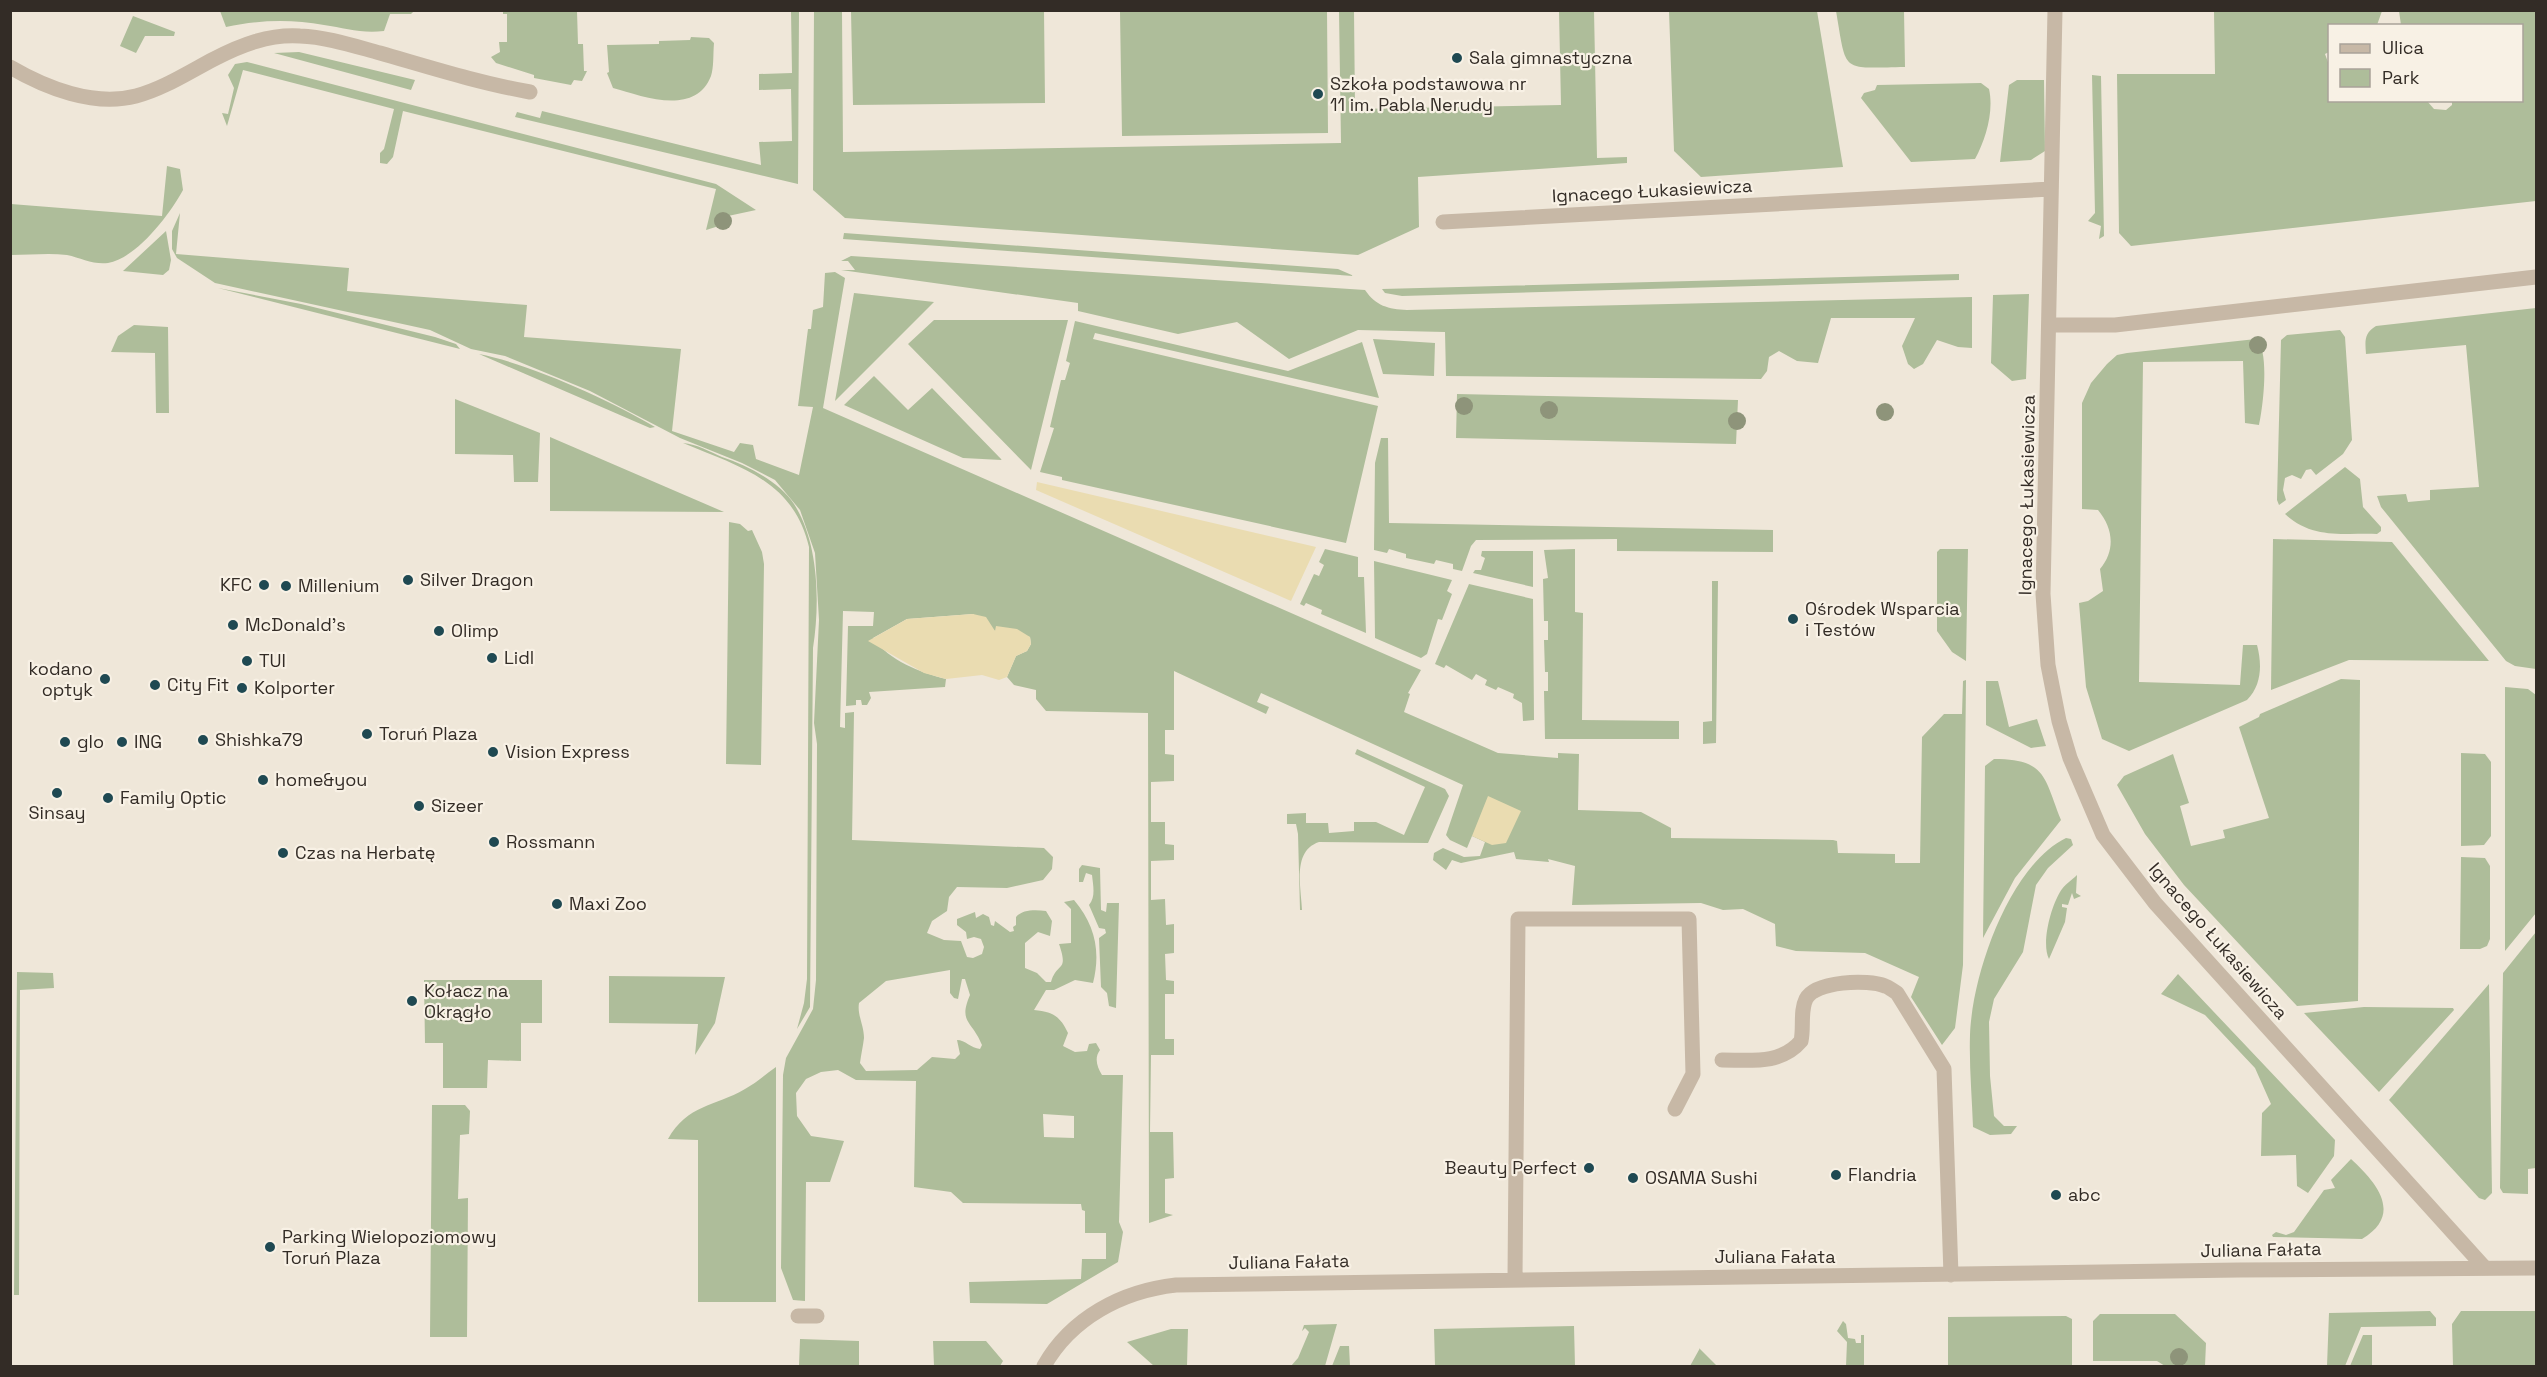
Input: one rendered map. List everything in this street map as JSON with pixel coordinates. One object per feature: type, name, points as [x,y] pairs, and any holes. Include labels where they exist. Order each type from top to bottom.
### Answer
[{"type":"street","points":[[2051,189],[2055,10]]},
{"type":"street","points":[[10,67],[30,78],[61,90],[97,99],[121,100],[148,93],[245,45],[287,36],[302,36],[349,45],[530,92]]},
{"type":"street","name":"Ignacego Łukasiewicza","points":[[1443,222],[2051,189],[2043,594],[2045,638],[2063,738],[2090,807],[2103,835],[2154,903],[2485,1268]]},
{"type":"street","points":[[2050,325],[2115,325],[2536,277]]},
{"type":"street","points":[[1515,1280],[1518,919],[1689,919],[1693,1074],[1675,1109]]},
{"type":"street","points":[[1722,1060],[1761,1060],[1786,1055],[1801,1041],[1805,1000],[1811,991],[1821,987],[1866,983],[1885,986],[1897,993],[1944,1069],[1951,1275]]},
{"type":"street","name":"Juliana Fałata","points":[[1044,1366],[1065,1337],[1080,1323],[1119,1299],[1162,1287],[1249,1282],[2536,1268]]},
{"type":"street","points":[[798,1316],[817,1316]]},
{"type":"green space","points":[[220,10],[414,11],[411,14],[390,14],[384,31],[368,32],[287,21],[226,27]]},
{"type":"green space","points":[[503,11],[577,11],[578,44],[583,44],[584,71],[587,71],[582,81],[574,80],[571,85],[534,78],[534,75],[496,63],[491,57],[500,52],[499,42],[507,42],[507,14],[503,14]]},
{"type":"green space","points":[[791,11],[799,11],[798,184],[515,117],[517,112],[540,118],[542,111],[761,165],[759,142],[792,141],[791,89],[759,90],[759,74],[792,73]]},
{"type":"green space","points":[[814,11],[842,11],[843,152],[1341,143],[1339,11],[1354,11],[1355,109],[1561,105],[1559,11],[1594,11],[1597,158],[1627,157],[1627,163],[1418,177],[1419,227],[1358,255],[845,218],[813,190]]},
{"type":"green space","points":[[851,11],[1044,11],[1045,103],[853,105]]},
{"type":"green space","points":[[1327,11],[1328,133],[1122,136],[1120,12]]},
{"type":"green space","points":[[1669,11],[1817,11],[1843,167],[1701,177],[1674,151]]},
{"type":"green space","points":[[1836,11],[1904,11],[1905,67],[1868,68],[1850,63],[1842,46]]},
{"type":"green space","points":[[2214,11],[2382,11],[2377,24],[2328,24],[2328,52],[2325,54],[2328,62],[2328,102],[2428,102],[2434,109],[2446,110],[2452,102],[2523,102],[2523,24],[2401,24],[2399,11],[2536,11],[2536,201],[2131,246],[2119,233],[2117,74],[2215,74]]},
{"type":"green space","points":[[133,16],[175,32],[174,36],[145,36],[136,53],[120,46]]},
{"type":"green space","points":[[691,37],[709,38],[714,43],[711,76],[703,89],[693,96],[681,100],[653,99],[613,88],[607,73],[609,72],[607,45],[659,44],[659,41],[690,40]]},
{"type":"green space","points":[[299,52],[415,80],[411,90],[274,53]]},
{"type":"green space","points":[[247,62],[716,184],[756,210],[728,216],[719,226],[706,230],[716,189],[403,111],[393,157],[387,164],[380,163],[380,153],[384,149],[394,109],[243,70],[227,126],[222,113],[228,114],[234,88],[228,75],[235,64]]},
{"type":"green space","points":[[2092,75],[2101,76],[2104,236],[2099,239],[2101,226],[2088,221],[2095,213]]},
{"type":"green space","points":[[2017,80],[2044,80],[2045,151],[2031,160],[2000,162],[2009,85]]},
{"type":"green space","points":[[1981,83],[1989,89],[1990,116],[1983,143],[1975,159],[1911,162],[1861,98],[1864,93],[1875,90],[1877,85]]},
{"type":"green space","points":[[167,166],[180,169],[183,190],[152,234],[130,253],[108,263],[93,262],[67,255],[11,255],[11,204],[162,216]]},
{"type":"green space","points":[[180,213],[176,254],[349,268],[347,291],[527,305],[524,337],[681,349],[672,431],[734,452],[740,443],[753,445],[756,459],[799,475],[813,407],[798,406],[808,329],[811,329],[813,310],[823,307],[825,273],[835,272],[845,278],[823,408],[1421,670],[1408,693],[1410,694],[1404,712],[1498,753],[1558,758],[1558,753],[1579,754],[1578,810],[1641,812],[1671,828],[1671,838],[1833,840],[1837,841],[1838,853],[1895,854],[1895,863],[1920,863],[1922,737],[1944,714],[1962,714],[1963,681],[1966,680],[1963,965],[1955,1028],[1942,1045],[1911,997],[1919,977],[1865,953],[1796,951],[1776,946],[1775,924],[1743,909],[1723,910],[1701,903],[1572,905],[1575,866],[1548,859],[1549,862],[1516,859],[1514,852],[1461,863],[1452,860],[1446,870],[1433,860],[1434,853],[1443,848],[1464,857],[1480,856],[1485,842],[1472,836],[1467,848],[1450,840],[1446,835],[1463,785],[1261,693],[1257,702],[1269,707],[1266,714],[1174,671],[1174,730],[1165,730],[1165,754],[1174,755],[1174,781],[1151,782],[1151,822],[1165,822],[1165,844],[1174,845],[1174,860],[1151,861],[1151,900],[1165,899],[1166,925],[1174,924],[1174,953],[1165,954],[1166,980],[1174,981],[1174,994],[1165,994],[1165,1039],[1174,1039],[1174,1055],[1151,1055],[1150,1132],[1173,1132],[1174,1178],[1165,1179],[1165,1213],[1173,1215],[1149,1223],[1148,713],[1046,711],[1036,699],[1036,690],[1014,685],[1007,677],[1016,656],[1027,651],[1031,644],[1030,637],[995,631],[973,614],[907,619],[873,638],[896,659],[926,673],[946,679],[945,687],[869,692],[871,698],[867,705],[862,705],[861,700],[856,700],[856,705],[846,706],[848,626],[873,626],[874,612],[843,611],[840,727],[845,728],[845,713],[854,712],[852,840],[1044,848],[1053,857],[1052,869],[1043,880],[1007,888],[957,887],[949,897],[947,911],[932,921],[927,933],[944,940],[961,941],[967,957],[973,958],[982,954],[984,947],[981,939],[974,937],[967,939],[966,932],[957,925],[957,919],[975,912],[976,918],[983,914],[989,917],[991,925],[994,926],[995,921],[1010,932],[1014,931],[1013,927],[1016,925],[1016,917],[1019,914],[1046,911],[1052,921],[1050,936],[1038,932],[1025,943],[1025,968],[1037,973],[1046,982],[1051,982],[1063,959],[1059,944],[1071,943],[1071,909],[1064,902],[1074,900],[1087,919],[1096,949],[1093,983],[1075,980],[1054,990],[1046,990],[1034,1010],[1046,1012],[1059,1019],[1068,1033],[1063,1046],[1075,1052],[1087,1051],[1089,1044],[1096,1043],[1100,1050],[1097,1062],[1102,1075],[1123,1075],[1119,1222],[1123,1232],[1118,1262],[1047,1304],[970,1303],[969,1282],[1081,1279],[1082,1259],[1106,1259],[1106,1233],[1085,1233],[1085,1211],[1082,1210],[1081,1204],[963,1203],[951,1192],[914,1187],[916,1081],[856,1080],[838,1070],[821,1072],[806,1079],[796,1093],[797,1116],[811,1136],[844,1141],[830,1182],[806,1182],[805,1301],[793,1300],[781,1268],[783,1075],[786,1058],[813,1009],[816,980],[817,744],[814,723],[819,620],[815,553],[800,510],[775,480],[742,463],[680,438],[590,391],[505,356],[471,349],[430,330],[215,283],[177,258],[172,249],[172,231]],"holes":[[[950,970],[950,993],[954,998],[958,999],[962,979],[965,979],[970,995],[965,1011],[966,1017],[982,1045],[980,1049],[957,1040],[960,1054],[955,1059],[932,1057],[917,1070],[866,1071],[860,1063],[864,1038],[859,1003],[886,981]],[[1043,1114],[1074,1116],[1074,1138],[1044,1137]]]},
{"type":"green space","points":[[166,231],[171,260],[169,270],[163,275],[123,271]]},
{"type":"green space","points":[[844,233],[1338,269],[1354,276],[843,239]]},
{"type":"green space","points":[[851,256],[1365,290],[1383,306],[1407,310],[1972,297],[1972,348],[1958,347],[1937,340],[1923,364],[1914,369],[1908,364],[1902,346],[1915,318],[1831,318],[1818,363],[1797,361],[1779,351],[1769,357],[1767,371],[1761,379],[1446,376],[1445,332],[1358,330],[1289,359],[1237,322],[1178,334],[1078,311],[1078,303],[841,270],[855,270],[848,261],[841,261]]},
{"type":"green space","points":[[1959,274],[1959,280],[1402,296],[1385,293],[1382,289]]},
{"type":"green space","points":[[218,288],[301,304],[435,337],[456,344],[460,349]]},
{"type":"green space","points":[[854,293],[934,302],[835,401]]},
{"type":"green space","points":[[2029,294],[2026,379],[2012,381],[1991,363],[1993,295]]},
{"type":"green space","points":[[2536,308],[2536,669],[2515,666],[2506,661],[2381,507],[2377,496],[2406,494],[2408,502],[2430,500],[2430,490],[2479,487],[2466,345],[2366,354],[2365,345],[2367,335],[2376,326]]},
{"type":"green space","points":[[934,320],[1068,320],[1031,470],[908,344]]},
{"type":"green space","points":[[1075,321],[1288,371],[1362,342],[1379,398],[1095,333],[1093,339],[1378,406],[1346,543],[1062,480],[1062,477],[1040,472],[1054,428],[1050,427],[1061,380],[1065,380],[1070,363],[1066,361]]},
{"type":"green space","points":[[134,325],[168,327],[169,413],[156,413],[155,353],[111,352],[118,336]]},
{"type":"green space","points":[[2340,330],[2345,337],[2352,440],[2343,454],[2316,475],[2311,469],[2306,470],[2301,479],[2292,475],[2285,478],[2283,490],[2286,500],[2279,505],[2277,500],[2281,340],[2287,335]]},
{"type":"green space","points":[[1373,339],[1435,343],[1434,376],[1383,374]]},
{"type":"green space","points":[[2256,339],[2263,354],[2264,366],[2264,393],[2259,425],[2245,423],[2243,361],[2143,362],[2139,682],[2240,685],[2243,645],[2257,645],[2260,674],[2256,688],[2247,700],[2129,751],[2102,739],[2086,687],[2079,603],[2088,601],[2103,591],[2100,569],[2109,554],[2111,539],[2107,524],[2098,510],[2082,509],[2082,403],[2091,383],[2117,355]]},
{"type":"green space","points":[[479,354],[545,374],[616,406],[655,427],[650,428]]},
{"type":"green space","points":[[874,376],[908,410],[932,388],[1002,460],[963,458],[844,405]]},
{"type":"green space","points":[[1457,394],[1738,400],[1736,444],[1456,438]]},
{"type":"green space","points":[[455,399],[540,433],[538,482],[514,482],[513,455],[455,454]]},
{"type":"green space","points":[[550,437],[724,512],[550,511]]},
{"type":"green space","points":[[1381,438],[1388,438],[1389,523],[1773,530],[1773,552],[1617,551],[1617,539],[1476,540],[1471,546],[1462,571],[1453,569],[1453,564],[1436,560],[1434,564],[1406,558],[1406,554],[1389,549],[1387,553],[1374,550],[1375,463]]},
{"type":"green space","points":[[683,443],[742,465],[762,475],[780,488],[794,504],[802,520],[813,555],[817,593],[813,648],[810,1007],[797,1029],[807,979],[809,547],[801,524],[791,506],[777,491],[744,469]]},
{"type":"green space","points":[[2345,467],[2360,479],[2363,507],[2381,527],[2381,531],[2377,534],[2328,533],[2306,528],[2285,514]]},
{"type":"green space","points":[[729,522],[740,524],[748,531],[752,530],[762,552],[764,564],[761,765],[726,764]]},
{"type":"green space","points":[[2273,539],[2392,542],[2489,661],[2349,660],[2271,690]]},
{"type":"green space","points":[[1325,549],[1358,557],[1358,577],[1364,577],[1366,633],[1321,614],[1322,610],[1306,603],[1304,606],[1300,604],[1314,574],[1319,576],[1324,565],[1319,562]]},
{"type":"green space","points":[[1575,549],[1575,612],[1583,613],[1582,720],[1679,721],[1679,739],[1545,739],[1544,691],[1548,691],[1548,672],[1545,672],[1544,640],[1548,640],[1548,621],[1544,621],[1543,579],[1548,578],[1544,550]]},
{"type":"green space","points":[[1940,549],[1968,549],[1966,661],[1952,652],[1937,631],[1937,552]]},
{"type":"green space","points":[[1482,551],[1533,551],[1533,587],[1473,573],[1475,570],[1481,570],[1485,558],[1481,556]]},
{"type":"green space","points":[[1374,561],[1452,580],[1447,591],[1452,594],[1442,620],[1438,619],[1427,654],[1421,658],[1375,638]]},
{"type":"green space","points":[[1712,581],[1718,581],[1716,743],[1703,744],[1703,722],[1712,721]]},
{"type":"green space","points":[[1469,584],[1533,599],[1534,720],[1523,721],[1522,703],[1513,698],[1514,694],[1498,687],[1496,690],[1485,685],[1487,680],[1476,674],[1472,680],[1446,665],[1444,668],[1435,664]]},
{"type":"green space","points":[[2341,679],[2360,680],[2358,1001],[2297,1006],[2184,885],[2145,834],[2117,785],[2124,776],[2173,754],[2189,803],[2180,806],[2191,846],[2225,838],[2223,830],[2269,818],[2239,727],[2259,717],[2260,714]]},
{"type":"green space","points":[[1986,681],[1998,681],[2009,727],[2037,719],[2046,746],[2031,748],[1986,725]]},
{"type":"green space","points":[[2505,687],[2528,689],[2536,695],[2536,913],[2505,951]]},
{"type":"green space","points":[[1357,749],[1445,789],[1449,796],[1428,843],[1319,842],[1310,847],[1301,861],[1302,910],[1300,910],[1298,834],[1296,824],[1287,824],[1287,814],[1306,813],[1306,823],[1328,823],[1329,833],[1354,831],[1354,822],[1376,822],[1404,835],[1425,787],[1355,754]]},
{"type":"green space","points":[[2461,753],[2485,754],[2491,762],[2491,836],[2484,845],[2461,846]]},
{"type":"green space","points":[[1994,759],[2011,760],[2034,767],[2046,782],[2061,820],[2015,878],[1983,938],[1985,766]]},
{"type":"green space","points":[[2066,838],[2071,839],[2073,845],[2048,868],[2036,885],[2023,952],[1994,999],[1989,1022],[1990,1076],[1994,1116],[2004,1126],[2017,1126],[2011,1134],[1990,1135],[1973,1127],[1970,1035],[1972,1010],[1978,983],[1997,924],[2011,897],[2027,872],[2046,852]]},
{"type":"green space","points":[[2461,857],[2485,858],[2490,866],[2490,939],[2487,946],[2480,949],[2460,949]]},
{"type":"green space","points":[[1082,865],[1100,868],[1101,910],[1106,912],[1107,903],[1119,903],[1116,1008],[1109,1006],[1107,993],[1101,987],[1099,938],[1106,933],[1105,929],[1099,928],[1089,905],[1093,895],[1092,875],[1086,873],[1083,882],[1079,882],[1079,869]]},
{"type":"green space","points":[[2077,875],[2076,893],[2081,896],[2074,899],[2072,893],[2068,905],[2062,904],[2062,907],[2067,908],[2065,922],[2049,959],[2046,944],[2053,907],[2062,889]]},
{"type":"green space","points":[[2536,932],[2536,1168],[2528,1169],[2528,1194],[2503,1193],[2500,1188],[2503,973]]},
{"type":"green space","points":[[17,972],[53,973],[54,988],[20,990],[19,1295],[14,1295]]},
{"type":"green space","points":[[2178,974],[2335,1140],[2334,1156],[2308,1193],[2297,1186],[2296,1155],[2261,1156],[2262,1113],[2271,1104],[2255,1068],[2205,1015],[2161,994]]},
{"type":"green space","points":[[609,976],[725,977],[715,1023],[695,1055],[698,1024],[609,1023]]},
{"type":"green space","points":[[424,980],[542,980],[542,1023],[521,1023],[521,1061],[488,1060],[487,1088],[443,1088],[443,1043],[425,1043]]},
{"type":"green space","points":[[2489,984],[2492,1193],[2485,1200],[2479,1198],[2389,1100]]},
{"type":"green space","points":[[2364,1007],[2453,1008],[2454,1010],[2379,1092],[2304,1013]]},
{"type":"green space","points":[[776,1067],[776,1302],[698,1302],[698,1140],[668,1139],[684,1119],[693,1113],[745,1089]]},
{"type":"green space","points":[[432,1105],[465,1105],[470,1111],[469,1134],[460,1135],[458,1199],[468,1198],[467,1337],[430,1337]]},
{"type":"green space","points":[[2351,1159],[2377,1188],[2382,1198],[2384,1209],[2382,1219],[2375,1229],[2362,1239],[2273,1237],[2272,1235],[2276,1232],[2286,1235],[2294,1232],[2324,1190],[2335,1188],[2331,1180]]},
{"type":"green space","points":[[2430,1311],[2436,1318],[2436,1326],[2361,1327],[2345,1366],[2327,1366],[2329,1313]]},
{"type":"green space","points":[[2461,1311],[2536,1311],[2536,1366],[2453,1366],[2452,1324]]},
{"type":"green space","points":[[2100,1314],[2175,1314],[2206,1343],[2205,1366],[2165,1366],[2157,1361],[2093,1361],[2093,1321]]},
{"type":"green space","points":[[2066,1316],[2072,1319],[2072,1366],[1948,1366],[1948,1317]]},
{"type":"green space","points":[[1843,1321],[1846,1324],[1848,1338],[1861,1343],[1861,1335],[1864,1335],[1864,1366],[1846,1366],[1847,1342],[1837,1331]]},
{"type":"green space","points":[[1337,1324],[1325,1366],[1291,1366],[1298,1358],[1309,1332],[1305,1328],[1302,1331],[1304,1325]]},
{"type":"green space","points":[[1574,1326],[1575,1366],[1435,1366],[1434,1329]]},
{"type":"green space","points":[[1171,1329],[1188,1329],[1187,1366],[1154,1366],[1127,1342]]},
{"type":"green space","points":[[2363,1335],[2372,1335],[2372,1366],[2350,1366]]},
{"type":"green space","points":[[800,1339],[859,1341],[859,1366],[799,1366]]},
{"type":"green space","points":[[933,1341],[986,1341],[1003,1361],[1000,1366],[934,1366]]},
{"type":"green space","points":[[1340,1346],[1349,1346],[1350,1366],[1332,1366]]},
{"type":"green space","points":[[1700,1349],[1717,1366],[1690,1366]]},
{"type":"sand","points":[[1037,482],[1316,547],[1291,601],[1036,490]]},
{"type":"sand","points":[[973,614],[986,617],[995,631],[996,626],[1017,629],[1030,637],[1031,644],[1027,651],[1016,656],[1007,677],[999,680],[982,675],[946,679],[924,673],[868,641],[907,619]]},
{"type":"sand","points":[[1488,796],[1521,811],[1506,843],[1492,845],[1472,836]]},
{"type":"place","name":"Sala gimnastyczna","points":[[1457,58]]},
{"type":"place","name":"Szkoła podstawowa nr 11 im. Pabla Nerudy","points":[[1318,94]]},
{"type":"place","name":"Silver Dragon","points":[[408,580]]},
{"type":"place","name":"KFC","points":[[264,585]]},
{"type":"place","name":"Millenium","points":[[286,586]]},
{"type":"place","name":"Ośrodek Wsparcia i Testów","points":[[1793,619]]},
{"type":"place","name":"McDonald's","points":[[233,625]]},
{"type":"place","name":"Olimp","points":[[439,631]]},
{"type":"place","name":"Lidl","points":[[492,658]]},
{"type":"place","name":"TUI","points":[[247,661]]},
{"type":"place","name":"kodano optyk","points":[[105,679]]},
{"type":"place","name":"City Fit","points":[[155,685]]},
{"type":"place","name":"Kolporter","points":[[242,688]]},
{"type":"place","name":"Toruń Plaza","points":[[367,734]]},
{"type":"place","name":"Shishka79","points":[[203,740]]},
{"type":"place","name":"glo","points":[[65,742]]},
{"type":"place","name":"ING","points":[[122,742]]},
{"type":"place","name":"Vision Express","points":[[493,752]]},
{"type":"place","name":"home&you","points":[[263,780]]},
{"type":"place","name":"Sinsay","points":[[57,793]]},
{"type":"place","name":"Family Optic","points":[[108,798]]},
{"type":"place","name":"Sizeer","points":[[419,806]]},
{"type":"place","name":"Rossmann","points":[[494,842]]},
{"type":"place","name":"Czas na Herbatę","points":[[283,853]]},
{"type":"place","name":"Maxi Zoo","points":[[557,904]]},
{"type":"place","name":"Kołacz na Okrągło","points":[[412,1001]]},
{"type":"place","name":"Beauty Perfect","points":[[1589,1168]]},
{"type":"place","name":"Flandria","points":[[1836,1175]]},
{"type":"place","name":"OSAMA Sushi","points":[[1633,1178]]},
{"type":"place","name":"abc","points":[[2056,1195]]},
{"type":"place","name":"Parking Wielopoziomowy Toruń Plaza","points":[[270,1247]]}]
